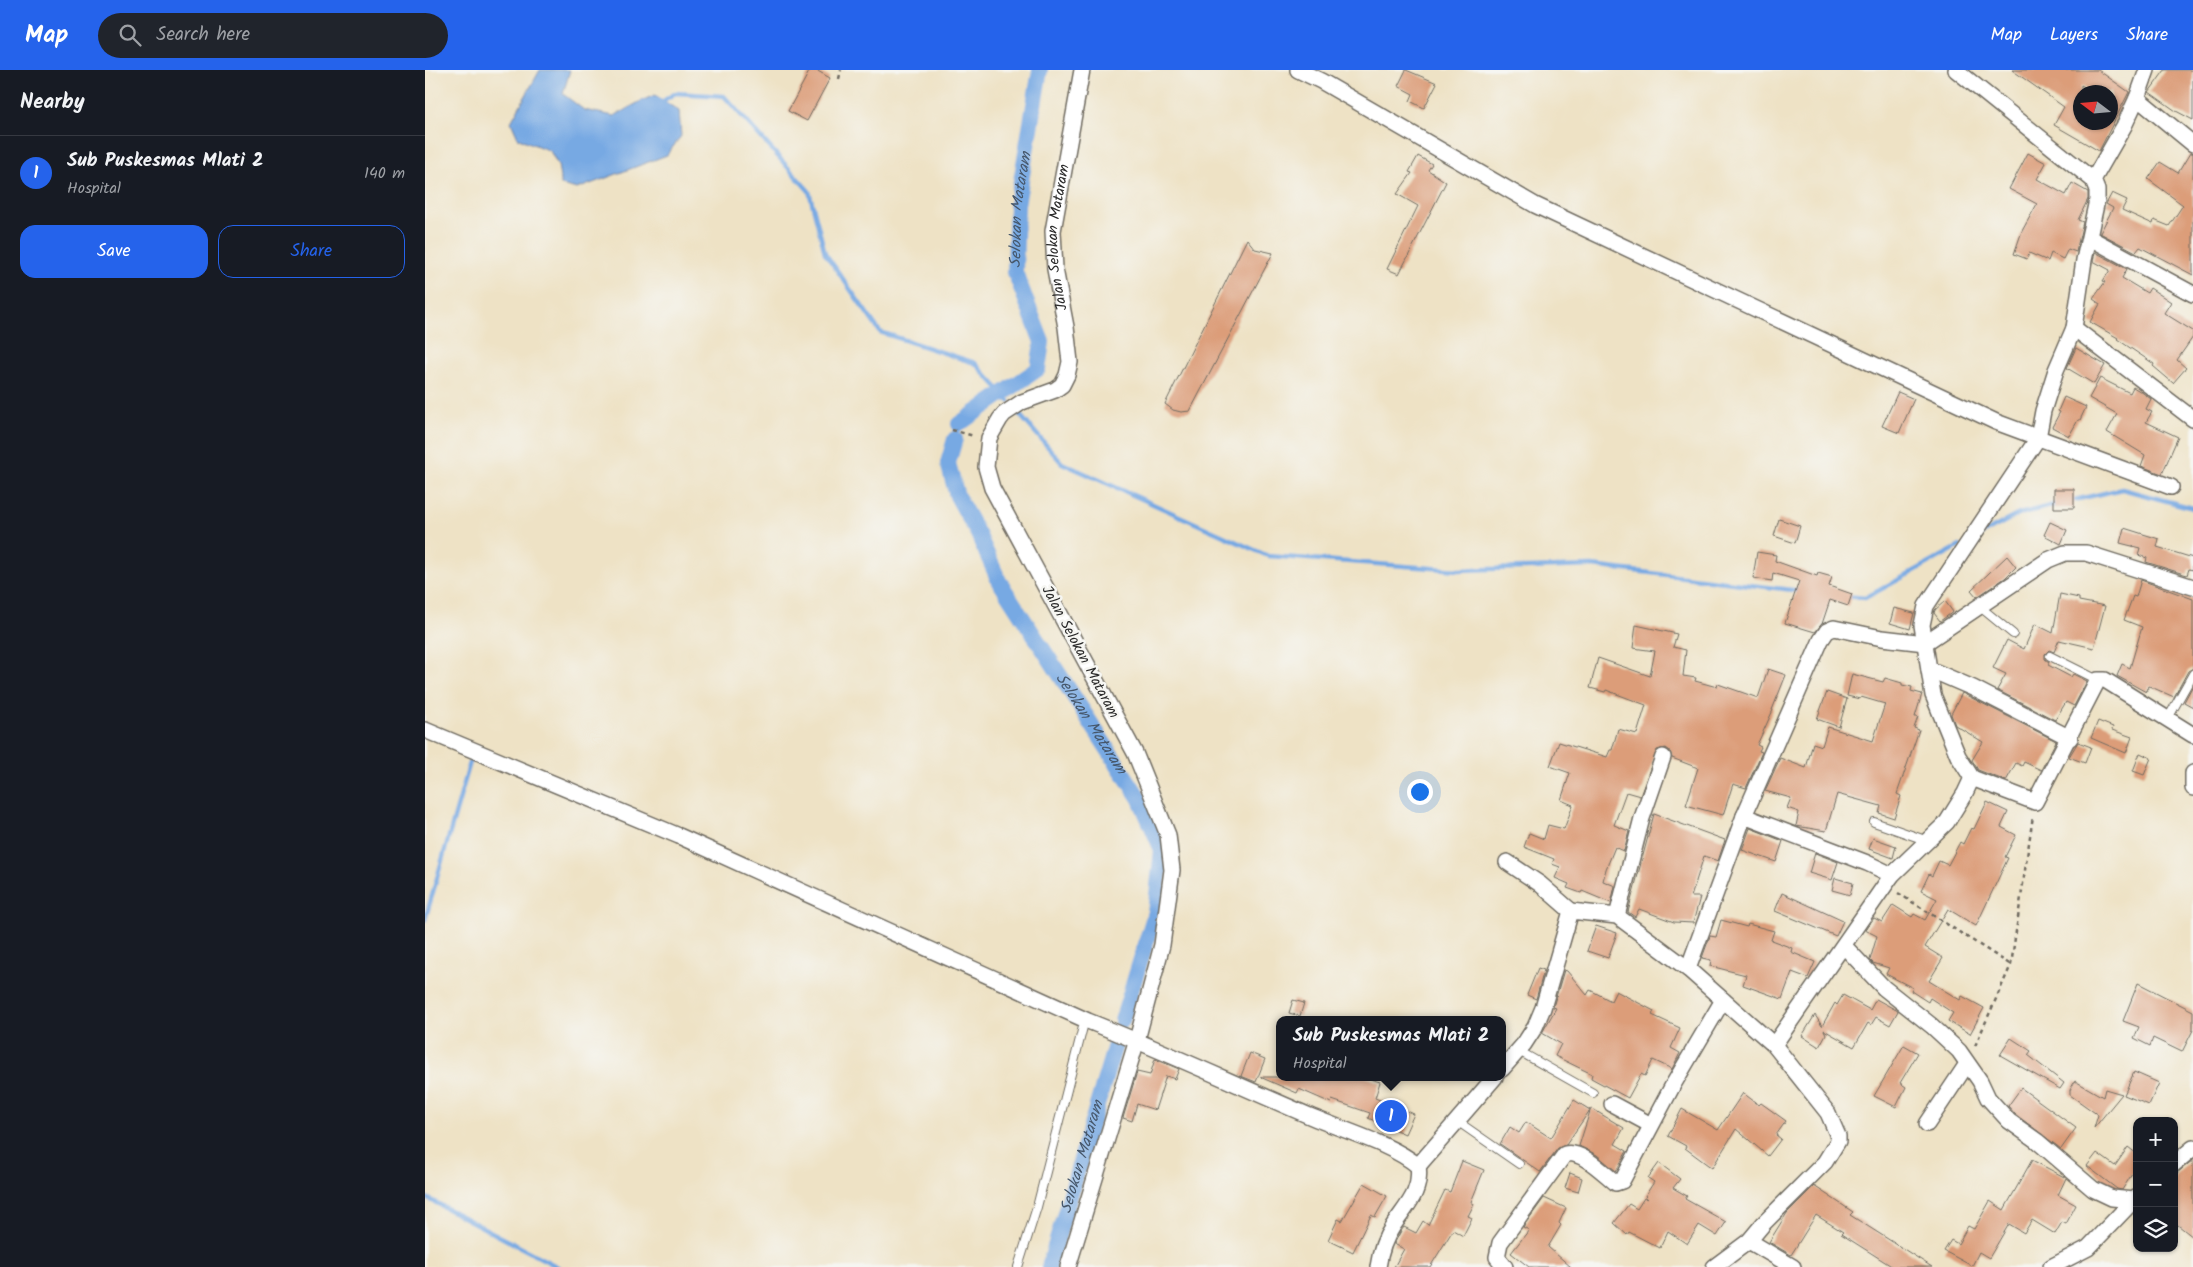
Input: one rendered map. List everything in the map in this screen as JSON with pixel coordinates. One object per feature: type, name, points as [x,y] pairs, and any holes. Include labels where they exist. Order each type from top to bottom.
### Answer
[{"type":"street","name":"Jalan Selokan Mataram","points":[[1068,1267],[1130,1037],[1162,945],[1173,870],[1168,835],[1135,753],[992,488],[986,466],[989,438],[1004,414],[1022,402],[1055,390],[1062,384],[1067,375],[1069,362],[1067,326],[1055,269],[1053,230],[1082,70]]},
{"type":"street","points":[[1298,70],[1330,86],[1535,205],[1996,422],[2171,487]]},
{"type":"street","points":[[1956,70],[2093,180],[2097,190],[2097,200],[2084,260],[2074,328],[2043,411],[2038,438],[1926,606],[1922,625],[1933,695],[1958,756],[1972,778],[2035,802],[2070,738],[2098,680],[2105,680],[2193,735]]},
{"type":"street","points":[[2093,180],[2124,126],[2147,70]]},
{"type":"street","points":[[2137,98],[2193,144]]},
{"type":"street","points":[[2090,238],[2193,294]]},
{"type":"street","points":[[2074,328],[2193,419]]},
{"type":"street","points":[[1689,969],[1744,816],[1824,634],[1834,628],[1882,638],[1925,643],[2048,560],[2065,553],[2086,553],[2193,587]]},
{"type":"street","points":[[1929,669],[1973,688],[2070,738]]},
{"type":"street","points":[[425,730],[679,836],[1086,1020],[1130,1037],[1404,1155],[1418,1166],[1420,1180],[1415,1192],[1392,1227],[1382,1247],[1378,1267]]},
{"type":"street","points":[[1617,916],[1642,818],[1663,757]]},
{"type":"street","points":[[2193,773],[2193,788]]},
{"type":"street","points":[[1774,1045],[1889,880],[1947,822],[1972,778]]},
{"type":"street","points":[[1744,816],[1867,863],[1889,880]]},
{"type":"street","points":[[1507,862],[1540,884],[1571,911],[1617,916],[1689,969],[1774,1045],[1828,1113],[1838,1136],[1838,1141],[1825,1162],[1764,1223],[1749,1241],[1714,1267]]},
{"type":"street","points":[[1506,1065],[1535,1027],[1543,1008],[1571,911]]},
{"type":"street","points":[[1844,946],[1883,988],[1943,1035],[1959,1051],[1980,1081],[1988,1098],[2009,1121],[2037,1141],[2093,1189],[2112,1198],[2133,1198]]},
{"type":"street","points":[[1505,1267],[1497,1257],[1500,1243],[1565,1154],[1571,1152],[1580,1156],[1615,1183],[1619,1183],[1625,1177],[1651,1125],[1723,1000]]},
{"type":"street","points":[[1927,1124],[1967,1064]]},
{"type":"street","points":[[1418,1166],[1492,1081]]},
{"type":"street","points":[[1612,1104],[1651,1125]]},
{"type":"street","points":[[2176,1162],[2193,1148]]},
{"type":"street","points":[[2051,1267],[2089,1248],[2133,1200]]},
{"type":"street","points":[[1749,1241],[1793,1267]]},
{"type":"lane","points":[[1979,606],[2013,634]]},
{"type":"lane","points":[[2050,656],[2098,680]]},
{"type":"lane","points":[[2167,720],[2193,674]]},
{"type":"lane","points":[[1875,822],[1928,841]]},
{"type":"lane","points":[[1018,1267],[1037,1207],[1086,1020]]},
{"type":"lane","points":[[1519,1050],[1593,1092]]},
{"type":"lane","points":[[1457,1121],[1519,1164]]},
{"type":"path","points":[[839,80],[841,70]]},
{"type":"path","points":[[952,430],[981,437]]},
{"type":"path","points":[[1967,1064],[2011,965],[2035,802]]},
{"type":"path","points":[[1889,880],[2011,965]]},
{"type":"water","points":[[540,70],[570,70],[563,94],[584,110],[614,116],[655,95],[679,111],[681,136],[667,155],[577,189],[561,185],[558,165],[550,151],[518,138],[511,122]]},
{"type":"building","points":[[810,70],[816,70],[830,78],[807,121],[788,111]]},
{"type":"building","points":[[1406,70],[1437,83],[1424,108],[1410,101],[1413,94],[1398,86]]},
{"type":"building","points":[[2012,70],[2098,70],[2129,92],[2118,114],[2118,85],[2073,85],[2073,130],[2110,130],[2099,151],[2054,125],[2064,107]]},
{"type":"building","points":[[2165,70],[2193,70],[2193,120],[2176,111],[2149,92]]},
{"type":"building","points":[[2028,153],[2046,163],[2037,179],[2066,195],[2072,183],[2088,192],[2088,199],[2078,220],[2083,222],[2076,252],[2068,249],[2063,259],[2051,253],[2048,261],[2029,253],[2027,259],[2014,254],[2022,231],[2037,204],[2009,189]]},
{"type":"building","points":[[2190,153],[2193,153],[2193,275],[2140,247],[2136,252],[2100,233],[2113,208],[2106,204],[2112,193],[2127,200],[2122,210],[2153,224],[2154,220],[2169,226],[2183,205],[2148,179],[2160,162],[2178,173]]},
{"type":"building","points":[[1418,156],[1432,164],[1428,170],[1446,182],[1399,274],[1387,269],[1418,206],[1397,194],[1412,173],[1409,172]]},
{"type":"building","points":[[1247,239],[1255,249],[1273,253],[1190,411],[1181,412],[1173,410],[1165,404]]},
{"type":"building","points":[[2095,252],[2127,269],[2122,278],[2147,293],[2150,288],[2171,302],[2164,313],[2193,331],[2193,337],[2177,360],[2186,368],[2173,383],[2153,366],[2154,364],[2118,338],[2090,322],[2100,304],[2093,299],[2105,282],[2103,281],[2110,270],[2093,261]]},
{"type":"building","points":[[2076,348],[2105,365],[2094,384],[2067,368]]},
{"type":"building","points":[[2100,378],[2130,393],[2133,387],[2151,399],[2146,409],[2152,412],[2146,422],[2178,437],[2162,474],[2141,466],[2145,455],[2107,432],[2117,414],[2089,398]]},
{"type":"building","points":[[1898,392],[1914,399],[1899,433],[1882,426]]},
{"type":"building","points":[[2064,397],[2086,407],[2069,436],[2052,427],[2060,412],[2058,411]]},
{"type":"building","points":[[2054,489],[2074,489],[2074,508],[2054,508]]},
{"type":"building","points":[[1779,519],[1800,526],[1795,543],[1774,536]]},
{"type":"building","points":[[2050,522],[2067,530],[2061,544],[2044,535]]},
{"type":"building","points":[[2124,528],[2159,539],[2157,547],[2193,558],[2193,570],[2189,569],[2187,575],[2146,562],[2147,558],[2138,555],[2140,548],[2120,543]]},
{"type":"building","points":[[1757,552],[1776,555],[1775,561],[1817,576],[1818,573],[1832,577],[1829,586],[1852,594],[1848,606],[1830,600],[1822,624],[1815,632],[1785,623],[1799,581],[1773,573],[1772,581],[1753,578]]},
{"type":"building","points":[[2007,556],[2016,567],[2005,578],[1977,597],[1971,590]]},
{"type":"building","points":[[2141,580],[2193,599],[2193,668],[2188,671],[2174,697],[2149,686],[2146,692],[2117,676],[2122,664],[2130,668],[2142,627],[2124,620],[2133,596],[2136,597]]},
{"type":"building","points":[[2060,594],[2079,598],[2079,601],[2105,606],[2094,648],[2059,640],[2054,652],[2049,650],[2045,654],[2045,659],[2049,662],[2048,665],[2071,677],[2073,674],[2087,681],[2074,706],[2066,702],[2055,720],[1997,690],[2006,674],[1993,668],[2007,640],[2024,649],[2035,624],[2053,633]]},
{"type":"building","points":[[1945,601],[1953,612],[1940,621],[1934,613]]},
{"type":"building","points":[[1894,608],[1914,613],[1910,629],[1890,623]]},
{"type":"building","points":[[1636,625],[1677,634],[1673,647],[1686,650],[1683,676],[1696,678],[1695,681],[1717,687],[1718,684],[1758,698],[1768,669],[1786,675],[1757,745],[1761,747],[1759,751],[1762,752],[1746,788],[1733,784],[1723,815],[1686,805],[1698,768],[1672,758],[1670,751],[1666,748],[1657,750],[1640,796],[1626,792],[1614,825],[1629,831],[1624,851],[1615,847],[1603,881],[1615,886],[1611,903],[1582,891],[1581,893],[1567,888],[1569,884],[1555,878],[1560,867],[1552,864],[1554,859],[1524,847],[1529,833],[1544,839],[1548,825],[1564,829],[1573,805],[1561,800],[1570,773],[1550,766],[1559,742],[1607,757],[1610,750],[1612,750],[1618,729],[1637,734],[1646,705],[1606,690],[1605,692],[1590,688],[1598,658],[1650,676],[1655,651],[1633,648]]},
{"type":"building","points":[[1852,674],[1883,682],[1885,678],[1912,687],[1911,691],[1922,694],[1915,717],[1918,717],[1914,728],[1919,730],[1897,794],[1901,796],[1894,818],[1879,813],[1881,806],[1837,794],[1826,831],[1796,826],[1799,812],[1787,808],[1791,798],[1765,791],[1780,758],[1806,768],[1813,743],[1822,746],[1828,727],[1873,741],[1885,704],[1861,697],[1860,699],[1847,696]]},
{"type":"building","points":[[2193,685],[2193,707],[2184,702]]},
{"type":"building","points":[[1827,692],[1847,699],[1839,727],[1817,719]]},
{"type":"building","points":[[1962,693],[2056,741],[2041,770],[2024,762],[2022,766],[2016,763],[2006,781],[1978,770],[1972,760],[1983,742],[1955,725],[1951,714]]},
{"type":"building","points":[[2098,721],[2113,727],[2112,730],[2132,737],[2126,753],[2091,738]]},
{"type":"building","points":[[2078,742],[2091,747],[2085,763],[2069,757]]},
{"type":"building","points":[[2140,753],[2151,758],[2144,775],[2133,771]]},
{"type":"building","points":[[1987,802],[2008,812],[2001,827],[2016,835],[2005,857],[2008,858],[1976,926],[1948,909],[1925,947],[1943,958],[1929,981],[1960,1000],[1962,996],[1984,1008],[1970,1034],[1948,1021],[1953,1013],[1930,998],[1928,1002],[1911,991],[1913,988],[1886,974],[1889,968],[1873,963],[1870,960],[1877,936],[1865,930],[1874,918],[1882,922],[1893,905],[1912,917],[1914,914],[1925,920],[1937,899],[1921,891],[1929,874],[1932,876],[1939,861],[1948,865],[1960,842],[1963,844],[1971,828],[1974,829]]},
{"type":"building","points":[[1654,814],[1725,840],[1718,861],[1704,856],[1691,897],[1700,897],[1693,923],[1674,922],[1639,909],[1635,917],[1628,912]]},
{"type":"building","points":[[1750,828],[1783,841],[1776,862],[1742,850]]},
{"type":"building","points":[[1873,838],[1896,846],[1893,858],[1869,849]]},
{"type":"building","points":[[1815,853],[1838,862],[1832,880],[1809,873]]},
{"type":"building","points":[[1835,878],[1853,883],[1850,895],[1832,890]]},
{"type":"building","points":[[1782,893],[1843,921],[1836,936],[1775,911]]},
{"type":"building","points":[[1721,920],[1747,927],[1748,924],[1774,931],[1771,940],[1792,948],[1791,952],[1815,962],[1808,978],[1792,972],[1782,999],[1743,985],[1746,975],[1710,966],[1711,960],[1702,958],[1710,936],[1716,937]]},
{"type":"building","points":[[1596,926],[1617,933],[1608,958],[1587,951]]},
{"type":"building","points":[[1538,968],[1544,970],[1536,999],[1527,995]]},
{"type":"building","points":[[1564,970],[1567,971],[1587,995],[1590,990],[1611,1001],[1616,991],[1654,1011],[1652,1015],[1680,1028],[1671,1048],[1680,1053],[1672,1069],[1653,1060],[1645,1076],[1641,1074],[1628,1098],[1591,1078],[1592,1074],[1555,1056],[1561,1044],[1542,1033],[1556,1008],[1553,1007]]},
{"type":"building","points":[[2138,983],[2193,1011],[2193,1030],[2182,1052],[2153,1038],[2150,1046],[2134,1038],[2139,1027],[2123,1021]]},
{"type":"building","points":[[1843,995],[1870,1010],[1876,999],[1898,1011],[1890,1025],[1876,1017],[1871,1025],[1868,1023],[1854,1047],[1824,1030],[1826,1034],[1819,1047],[1802,1036],[1815,1015],[1822,1026],[1835,1003],[1837,1005]]},
{"type":"building","points":[[1293,1000],[1304,1003],[1300,1016],[1289,1013]]},
{"type":"building","points":[[2011,1038],[2031,1051],[2028,1055],[2064,1083],[2060,1089],[2000,1055]]},
{"type":"building","points":[[1904,1045],[1918,1053],[1900,1083],[1906,1087],[1896,1107],[1874,1096]]},
{"type":"building","points":[[1250,1053],[1265,1059],[1256,1082],[1241,1076]]},
{"type":"building","points":[[1155,1059],[1179,1069],[1175,1079],[1166,1076],[1155,1110],[1137,1104],[1132,1121],[1123,1118],[1137,1072],[1150,1075]]},
{"type":"building","points":[[2134,1072],[2159,1083],[2149,1105],[2124,1095]]},
{"type":"building","points":[[1260,1077],[1276,1077],[1276,1081],[1377,1081],[1380,1082],[1375,1098],[1414,1114],[1405,1134],[1368,1118],[1370,1113],[1332,1100],[1331,1103],[1299,1089],[1297,1093]]},
{"type":"building","points":[[2075,1081],[2103,1097],[2105,1089],[2122,1094],[2094,1128],[2098,1115],[2070,1095],[2070,1090]]},
{"type":"building","points":[[2021,1088],[2076,1128],[2061,1149],[2015,1114],[2008,1106]]},
{"type":"building","points":[[1743,1093],[1786,1121],[1776,1135],[1781,1139],[1768,1156],[1736,1129],[1712,1168],[1685,1148],[1686,1146],[1668,1136],[1682,1109],[1718,1130]]},
{"type":"building","points":[[1574,1100],[1590,1110],[1566,1145],[1558,1148],[1540,1172],[1500,1144],[1510,1127],[1519,1133],[1526,1122],[1551,1138]]},
{"type":"building","points":[[1591,1108],[1624,1128],[1615,1144],[1627,1151],[1616,1171],[1597,1155],[1579,1146]]},
{"type":"building","points":[[2128,1147],[2133,1151],[2133,1175],[2122,1190],[2117,1189],[2087,1166],[2097,1153],[2115,1166]]},
{"type":"building","points":[[2032,1160],[2066,1178],[2058,1195],[2076,1205],[2066,1224],[2062,1222],[2055,1234],[2032,1220],[2024,1233],[2009,1224],[1989,1258],[1979,1252],[1972,1266],[1944,1251],[1951,1240],[1958,1244],[1968,1226],[1974,1229],[1990,1201],[2004,1210]]},
{"type":"building","points":[[2193,1160],[2193,1237],[2178,1225],[2178,1172]]},
{"type":"building","points":[[1462,1161],[1484,1170],[1471,1202],[1474,1204],[1468,1216],[1472,1218],[1463,1236],[1453,1230],[1430,1267],[1394,1267],[1404,1249],[1394,1244],[1401,1231],[1404,1227],[1416,1233],[1423,1221],[1428,1225],[1445,1190],[1450,1192]]},
{"type":"building","points":[[1659,1163],[1680,1179],[1673,1188],[1687,1196],[1685,1199],[1726,1222],[1717,1236],[1699,1225],[1687,1244],[1668,1231],[1660,1248],[1629,1232],[1627,1235],[1614,1223],[1629,1204],[1637,1209],[1644,1198],[1648,1199],[1645,1196],[1654,1182],[1648,1178]]},
{"type":"building","points":[[1570,1173],[1582,1178],[1578,1192],[1565,1188]]},
{"type":"building","points":[[1364,1183],[1387,1196],[1375,1217],[1371,1215],[1353,1252],[1328,1240],[1338,1219],[1342,1221]]},
{"type":"building","points":[[1814,1186],[1853,1212],[1850,1215],[1932,1267],[1893,1267],[1841,1234],[1843,1232],[1816,1215],[1791,1255],[1769,1242],[1787,1213]]},
{"type":"building","points":[[1544,1198],[1566,1208],[1559,1223],[1561,1225],[1548,1247],[1571,1267],[1529,1267],[1511,1253],[1529,1230],[1523,1227]]},
{"type":"waterway","name":"Selokan Mataram","points":[[959,424],[1038,369],[1042,342],[1015,272],[1017,205],[1040,70]]},
{"type":"waterway","points":[[660,103],[675,93],[724,96],[809,191],[825,253],[880,332],[975,363],[997,387]]},
{"type":"waterway","points":[[1019,414],[1062,463],[1268,556],[1459,570],[1592,566],[1801,591]]},
{"type":"waterway","name":"Selokan Mataram","points":[[955,439],[948,463],[957,496],[978,534],[999,581],[1140,799],[1162,850],[1155,913],[1122,1021]]},
{"type":"waterway","points":[[2070,501],[2122,489],[2193,508]]},
{"type":"waterway","points":[[1980,535],[2019,514],[2058,504]]},
{"type":"waterway","points":[[1846,596],[1865,598],[1960,546]]},
{"type":"waterway","points":[[425,920],[471,759]]},
{"type":"waterway","name":"Selokan Mataram","points":[[1049,1267],[1115,1045]]},
{"type":"waterway","points":[[425,1197],[558,1267]]},
{"type":"place","name":"Sub Puskesmas Mlati 2","points":[[1391,1116]]}]
